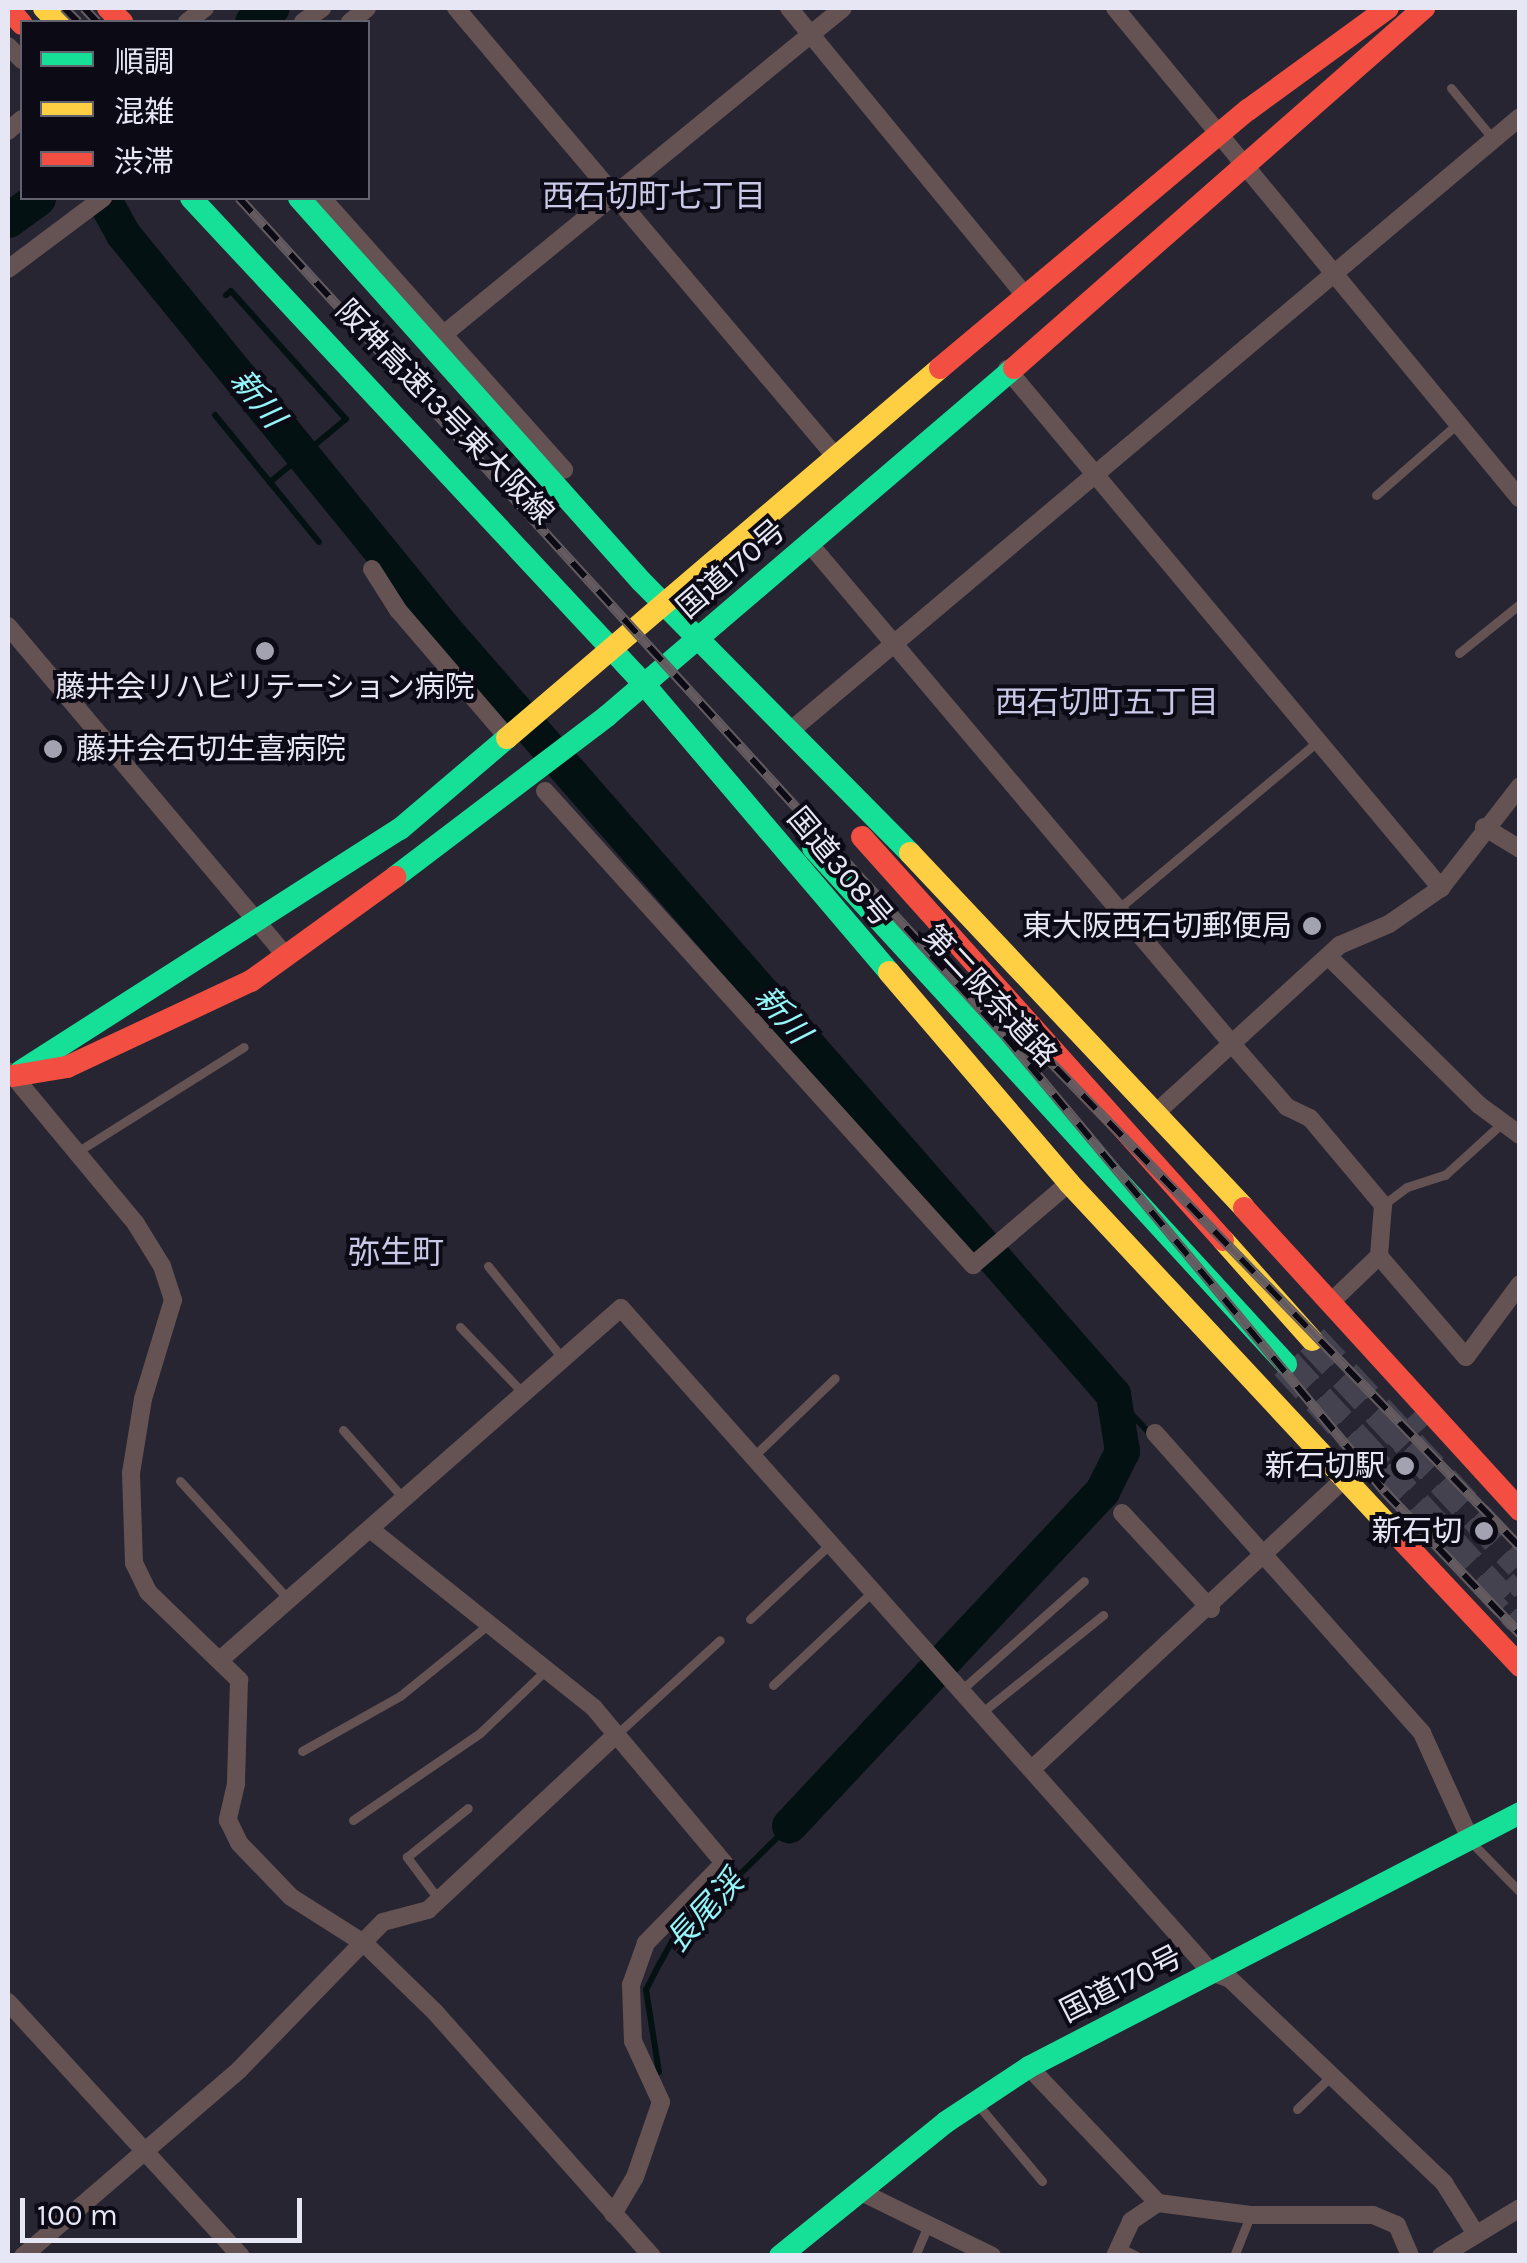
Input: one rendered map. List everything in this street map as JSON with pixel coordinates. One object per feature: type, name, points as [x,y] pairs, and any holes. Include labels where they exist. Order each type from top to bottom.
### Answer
[{"type":"highway","name":"国道170号","points":[[9,1074],[400,829],[667,606],[1025,295],[1220,136],[1388,8]]},
{"type":"highway","name":"国道170号","points":[[9,1074],[67,1067],[211,1004],[286,956],[545,764],[1007,369],[1248,169],[1424,8]]},
{"type":"highway","name":"国道308号","points":[[196,200],[614,651],[646,677],[961,1063],[1346,1477],[1483,1615],[1520,1666]]},
{"type":"highway","name":"阪神高速13号東大阪線","points":[[196,200],[646,677]]},
{"type":"highway","points":[[220,200],[605,614],[614,651]]},
{"type":"highway","name":"国道308号","points":[[300,200],[691,637],[790,732],[1159,1110],[1332,1302],[1416,1403],[1519,1508]]},
{"type":"highway","name":"阪神高速13号東大阪線","points":[[300,200],[691,637]]},
{"type":"highway","name":"第二阪奈道路","points":[[691,637],[1312,1340],[1160,1139],[862,809]]},
{"type":"highway","name":"第二阪奈道路","points":[[646,677],[1117,1178],[1286,1364],[1102,1192],[798,861]]},
{"type":"highway","name":"国道170号","points":[[780,2256],[976,2102],[1029,2067],[1520,1814]]},
{"type":"street","points":[[456,8],[836,458]]},
{"type":"street","points":[[789,8],[1025,295]]},
{"type":"street","points":[[444,334],[843,8]]},
{"type":"street","points":[[1115,8],[1520,500]]},
{"type":"street","points":[[790,732],[892,642],[1520,117]]},
{"type":"street","points":[[8,269],[100,200]]},
{"type":"street","points":[[176,200],[476,528],[537,566]]},
{"type":"street","points":[[324,200],[584,494],[601,518],[602,538]]},
{"type":"street","points":[[1007,369],[1442,888]]},
{"type":"street","points":[[808,542],[1232,1044],[1288,1107],[1310,1118],[1383,1205],[1379,1256],[1332,1302]]},
{"type":"street","points":[[372,569],[398,610],[513,736]]},
{"type":"street","points":[[8,626],[286,956]]},
{"type":"street","points":[[1159,1110],[1328,956],[1442,888],[1484,827],[1520,786]]},
{"type":"street","points":[[545,791],[973,1266],[1070,1183]]},
{"type":"street","points":[[1484,827],[1520,849]]},
{"type":"street","points":[[1328,956],[1501,1124],[1520,1135]]},
{"type":"street","points":[[9,1074],[136,1224],[162,1266],[174,1300],[144,1400],[131,1472],[134,1563],[148,1592],[239,1680],[236,1784],[228,1820],[238,1843],[291,1897],[365,1944],[512,2094],[652,2256]]},
{"type":"street","points":[[1379,1256],[1466,1358],[1520,1284]]},
{"type":"street","points":[[221,1659],[620,1308],[1211,1972],[1230,1979],[1329,2078],[1444,2183],[1474,2231]]},
{"type":"street","points":[[1155,1433],[1269,1555],[1422,1734],[1470,1839]]},
{"type":"street","points":[[1032,1769],[1269,1555],[1346,1477]]},
{"type":"street","points":[[1122,1513],[1210,1609]]},
{"type":"street","points":[[370,1530],[547,1669],[617,1734],[724,1863],[646,1943],[631,1984],[633,2042],[661,2102],[635,2177],[614,2214]]},
{"type":"street","points":[[23,2256],[240,2070],[383,1922],[440,1900],[617,1734]]},
{"type":"street","points":[[8,2002],[241,2256]]},
{"type":"street","points":[[1029,2067],[1158,2203],[1250,2216],[1373,2215],[1397,2226],[1410,2256]]},
{"type":"street","points":[[859,2191],[992,2256]]},
{"type":"street","points":[[1117,2251],[1131,2220],[1158,2203]]},
{"type":"street","points":[[1441,2256],[1474,2231],[1520,2208]]},
{"type":"lane","points":[[1450,88],[1493,139]]},
{"type":"lane","points":[[1376,494],[1457,424]]},
{"type":"lane","points":[[1459,653],[1520,604]]},
{"type":"lane","points":[[1118,909],[1318,742]]},
{"type":"lane","points":[[74,1154],[244,1047]]},
{"type":"lane","points":[[1383,1205],[1407,1187],[1444,1175],[1501,1124]]},
{"type":"lane","points":[[488,1266],[563,1359]]},
{"type":"lane","points":[[460,1327],[524,1394]]},
{"type":"lane","points":[[752,1458],[835,1378]]},
{"type":"lane","points":[[343,1430],[404,1500]]},
{"type":"lane","points":[[180,1481],[289,1600]]},
{"type":"lane","points":[[750,1620],[829,1545]]},
{"type":"lane","points":[[959,1692],[1084,1581]]},
{"type":"lane","points":[[772,1685],[871,1592]]},
{"type":"lane","points":[[979,1715],[1102,1615]]},
{"type":"lane","points":[[302,1751],[400,1696],[490,1623]]},
{"type":"lane","points":[[617,1734],[720,1640]]},
{"type":"lane","points":[[353,1820],[480,1733],[547,1669]]},
{"type":"lane","points":[[440,1900],[406,1857],[468,1808]]},
{"type":"lane","points":[[1470,1839],[1520,1892]]},
{"type":"lane","points":[[1297,2109],[1329,2078]]},
{"type":"lane","points":[[976,2102],[1042,2180]]},
{"type":"lane","points":[[1234,2256],[1250,2216]]},
{"type":"lane","points":[[915,2256],[929,2223]]},
{"type":"lane","points":[[1117,2251],[1137,2256]]},
{"type":"waterway","points":[[255,20],[271,8]]},
{"type":"waterway","points":[[8,220],[35,200]]},
{"type":"waterway","name":"新川","points":[[104,200],[123,234],[445,630],[1113,1394],[1122,1451],[1102,1491],[789,1826]]},
{"type":"waterway","points":[[226,295],[231,291],[346,419],[270,482]]},
{"type":"waterway","points":[[194,321],[202,315]]},
{"type":"waterway","points":[[215,415],[319,542]]},
{"type":"waterway","points":[[1113,1394],[1150,1434]]},
{"type":"waterway","name":"長尾渓","points":[[659,2072],[646,1990],[660,1963],[672,1941],[789,1826]]},
{"type":"tunnel","points":[[1312,1340],[1520,1564]]},
{"type":"tunnel","points":[[1286,1364],[1520,1619]]},
{"type":"tunnel","points":[[1351,1483],[1426,1414]]},
{"type":"tunnel","points":[[1489,1609],[1520,1580]]},
{"type":"railway","points":[[64,8],[76,20]]},
{"type":"railway","points":[[84,8],[95,20]]},
{"type":"railway","points":[[241,200],[1005,1036],[1385,1492],[1520,1634]]},
{"type":"railway","points":[[1003,1013],[1520,1547]]},
{"type":"traffic: fast","points":[[193,200],[644,684],[889,972]]},
{"type":"traffic: fast","points":[[301,200],[641,581],[910,853]]},
{"type":"traffic: fast","points":[[395,877],[607,716],[1014,368]]},
{"type":"traffic: fast","points":[[21,1071],[400,829],[507,738]]},
{"type":"traffic: fast","points":[[813,848],[1286,1364]]},
{"type":"traffic: fast","points":[[780,2256],[946,2122],[1029,2067],[1520,1813]]},
{"type":"traffic: slow","points":[[44,8],[56,20]]},
{"type":"traffic: slow","points":[[507,738],[940,368]]},
{"type":"traffic: slow","points":[[910,853],[1244,1208]]},
{"type":"traffic: slow","points":[[889,972],[1069,1183],[1399,1537]]},
{"type":"traffic: slow","points":[[1223,1240],[1312,1340]]},
{"type":"traffic: jam","points":[[8,8],[20,22]]},
{"type":"traffic: jam","points":[[108,8],[120,20]]},
{"type":"traffic: jam","points":[[940,368],[1248,110],[1388,8]]},
{"type":"traffic: jam","points":[[1014,368],[1424,8]]},
{"type":"traffic: jam","points":[[862,837],[1223,1240]]},
{"type":"traffic: jam","points":[[13,1076],[67,1067],[251,981],[395,877]]},
{"type":"traffic: jam","points":[[1244,1208],[1520,1510]]},
{"type":"traffic: jam","points":[[1399,1537],[1520,1666]]},
{"type":"place","name":"藤井会リハビリテーション病院","points":[[265,651]]},
{"type":"place","name":"藤井会石切生喜病院","points":[[53,749]]},
{"type":"place","name":"東大阪西石切郵便局","points":[[1312,926]]},
{"type":"place","name":"新石切駅","points":[[1405,1466]]},
{"type":"place","name":"新石切","points":[[1484,1531]]},
{"type":"district","name":"西石切町七丁目","points":[[654,197]]},
{"type":"district","name":"西石切町五丁目","points":[[1107,703]]},
{"type":"district","name":"弥生町","points":[[396,1253]]}]
